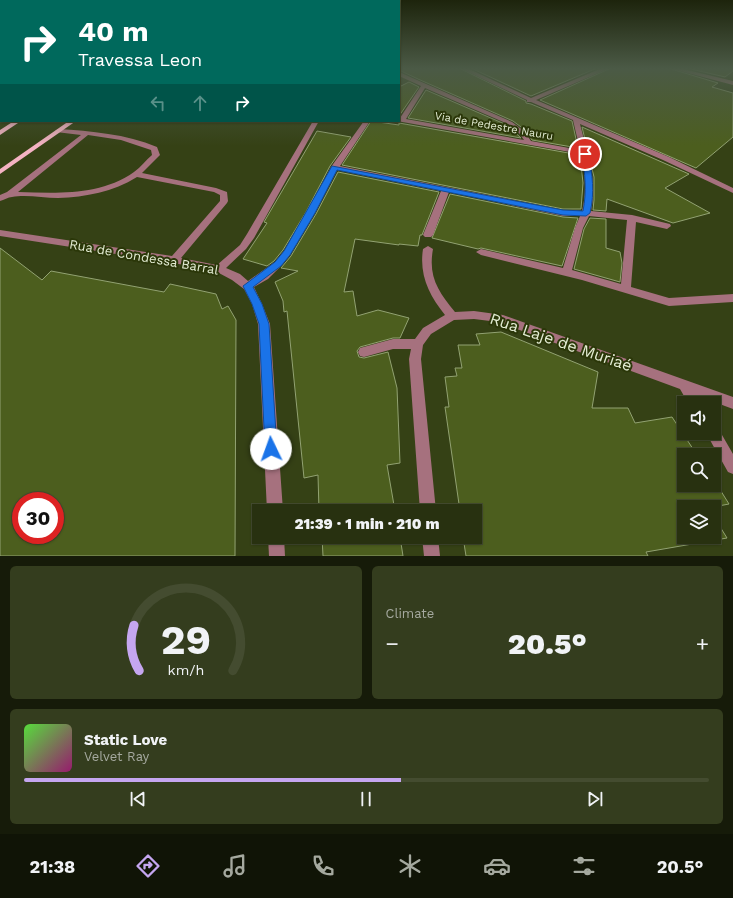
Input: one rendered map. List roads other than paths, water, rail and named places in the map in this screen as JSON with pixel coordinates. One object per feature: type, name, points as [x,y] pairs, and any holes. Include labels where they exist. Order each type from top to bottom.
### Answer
[{"type":"main road","points":[[0,133],[16,122]]},
{"type":"main road","points":[[0,172],[72,122]]},
{"type":"street","points":[[401,121],[418,94]]},
{"type":"street","points":[[444,94],[510,123],[522,132],[529,143]]},
{"type":"street","points":[[515,94],[666,158],[733,191]]},
{"type":"street","points":[[529,101],[546,94]]},
{"type":"street","points":[[567,272],[579,228],[586,213],[590,197],[590,182],[585,153],[576,120]]},
{"type":"street","name":"Via de Pedestre Nauru","points":[[401,121],[585,153]]},
{"type":"street","points":[[219,269],[243,247],[251,236],[315,122]]},
{"type":"street","points":[[248,286],[264,276],[278,264],[287,253],[311,213],[335,167],[366,122]]},
{"type":"street","points":[[10,194],[87,194],[109,188],[135,174],[156,155],[154,148],[144,143],[87,133],[58,131]]},
{"type":"street","points":[[0,198],[10,194],[87,133]]},
{"type":"street","points":[[335,167],[563,213],[586,213],[632,218],[667,226]]},
{"type":"street","points":[[135,174],[216,190],[224,194],[224,201],[174,260]]},
{"type":"street","points":[[428,235],[446,189]]},
{"type":"street","points":[[626,288],[632,218]]},
{"type":"street","name":"Rua de Condessa Barral","points":[[0,233],[174,260],[219,269],[236,277],[248,286],[257,304],[264,324],[275,504]]},
{"type":"street","points":[[428,249],[426,271],[440,301],[452,316]]},
{"type":"street","points":[[482,252],[567,272],[626,288],[669,302],[733,298]]},
{"type":"street","name":"Rua Laje de Muriaé","points":[[418,344],[428,331],[452,316],[474,314],[499,318],[733,403]]},
{"type":"street","points":[[364,352],[393,344],[418,344],[415,359],[427,504]]},
{"type":"street","points":[[684,385],[691,396]]},
{"type":"street","points":[[717,440],[733,467]]},
{"type":"street","points":[[276,544],[277,556]]},
{"type":"street","points":[[431,544],[432,556]]}]
